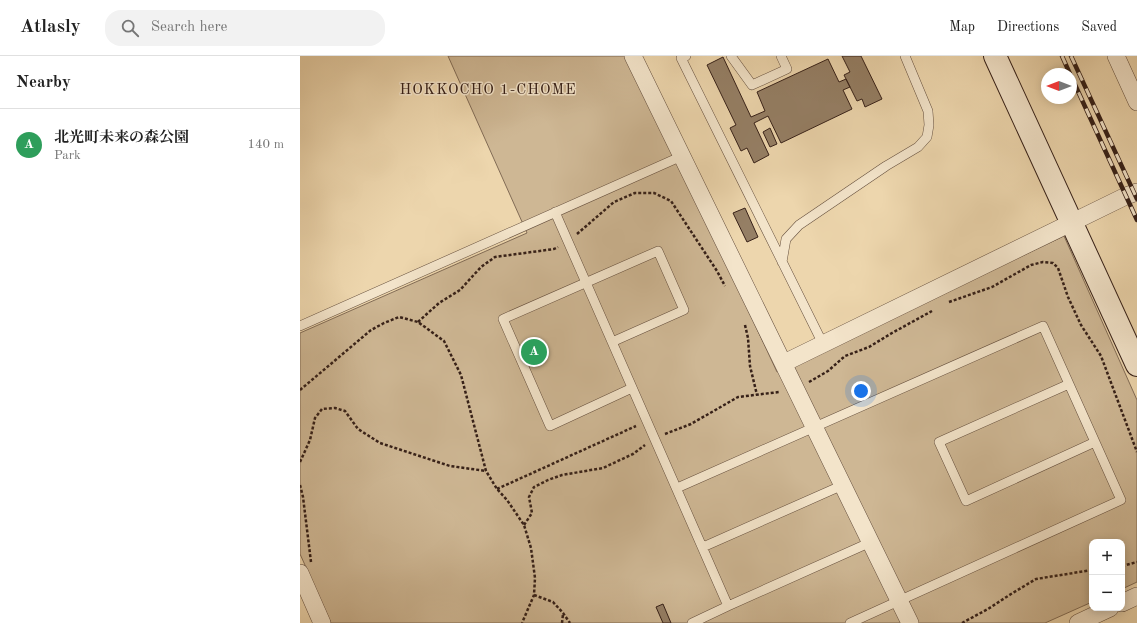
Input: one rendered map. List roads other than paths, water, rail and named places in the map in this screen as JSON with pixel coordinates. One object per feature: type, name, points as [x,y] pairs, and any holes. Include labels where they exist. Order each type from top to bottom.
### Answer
[{"type":"street","points":[[633,56],[910,623]]},
{"type":"street","points":[[994,56],[1137,365]]},
{"type":"street","points":[[1116,56],[1137,102]]},
{"type":"street","points":[[784,363],[1072,222],[1137,192]]},
{"type":"street","points":[[306,570],[304,595],[322,623]]},
{"type":"street","points":[[1078,623],[1104,611]]},
{"type":"lane","points":[[686,56],[681,58],[823,344]]},
{"type":"lane","points":[[731,56],[752,85],[787,70],[781,56]]},
{"type":"lane","points":[[782,262],[786,240],[798,225],[886,166],[918,147],[927,137],[929,125],[928,111],[905,56]]},
{"type":"lane","points":[[300,326],[682,156]]},
{"type":"lane","points":[[555,212],[728,606]]},
{"type":"lane","points":[[612,342],[684,310],[658,251],[503,319],[550,426],[632,388]]},
{"type":"lane","points":[[677,488],[1043,326],[1121,500],[850,623]]},
{"type":"lane","points":[[1069,384],[939,442],[966,501],[1096,442]]},
{"type":"lane","points":[[703,547],[843,485]]},
{"type":"lane","points":[[692,623],[871,542]]},
{"type":"railway","points":[[1062,56],[1067,68]]},
{"type":"railway","points":[[1071,56],[1137,199]]},
{"type":"railway","points":[[1077,89],[1137,220]]},
{"type":"place","name":"北光町未来の森公園","points":[[534,352]]},
{"type":"district","name":"HOKKOCHO 1-CHOME","points":[[488,89]]}]
